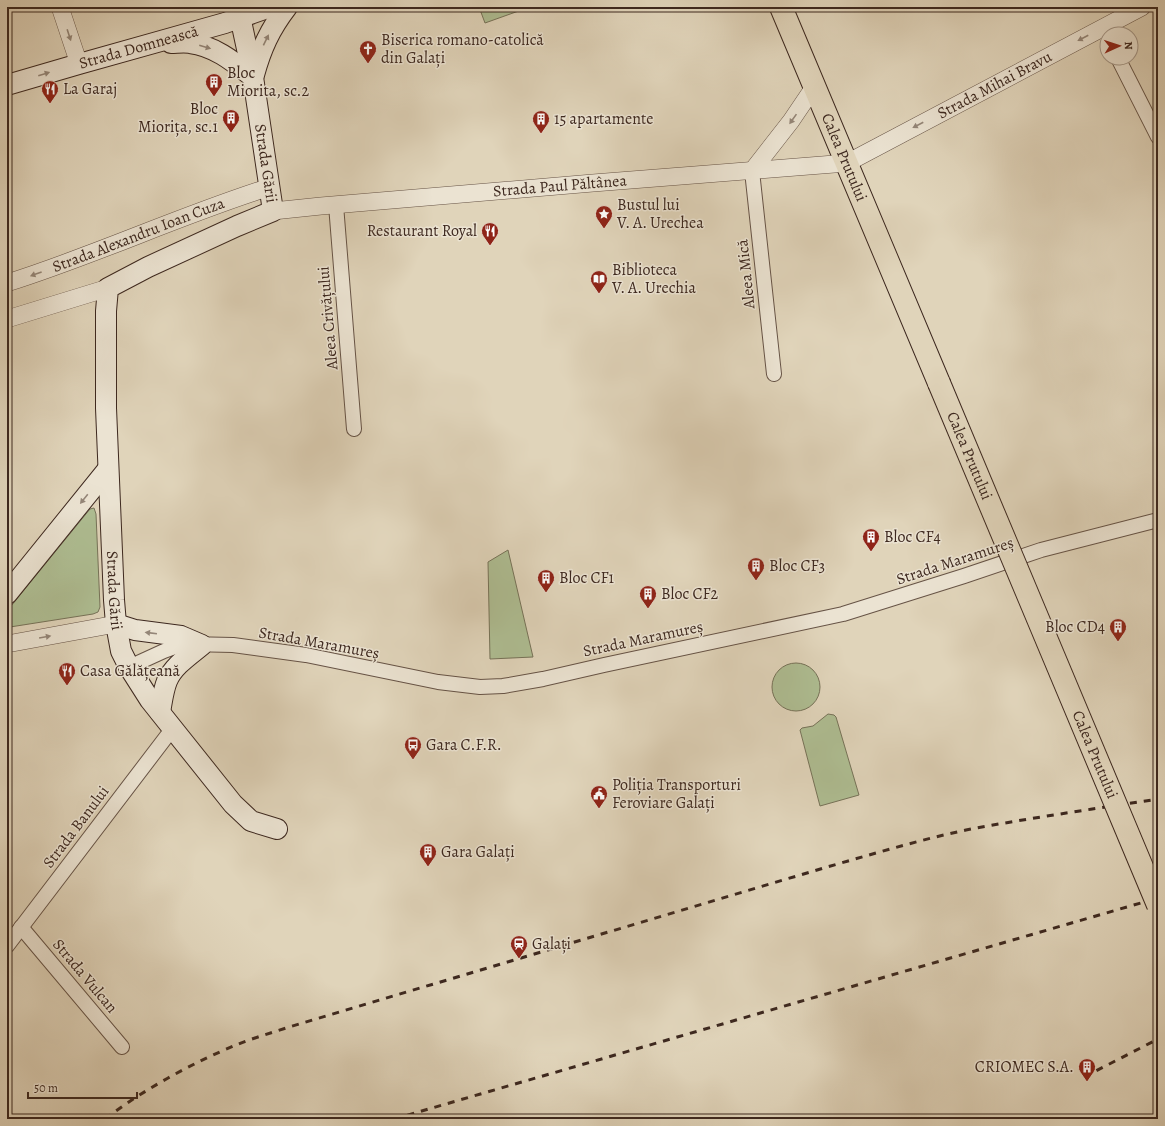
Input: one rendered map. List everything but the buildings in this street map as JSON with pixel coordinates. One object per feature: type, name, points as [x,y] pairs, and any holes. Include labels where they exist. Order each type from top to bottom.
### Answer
[{"type":"main road","name":"Strada Domnească","points":[[7,85],[153,43],[239,13],[270,7]]},
{"type":"main road","points":[[153,43],[190,43],[211,49],[230,58],[253,77],[261,51],[272,28],[287,7]]},
{"type":"main road","name":"Calea Prutului","points":[[781,7],[1158,905]]},
{"type":"main road","name":"Strada Gării","points":[[239,13],[253,77],[273,212],[237,226],[148,267],[108,288],[106,333],[106,408],[112,565],[116,624],[121,651],[129,667],[150,700],[233,804],[251,821],[277,829]]},
{"type":"main road","points":[[7,594],[108,469]]},
{"type":"main road","points":[[116,624],[135,630],[181,636],[202,645],[185,659],[167,680],[160,712]]},
{"type":"street","points":[[60,7],[79,64]]},
{"type":"street","name":"Strada Mihai Bravu","points":[[1113,26],[1142,7]]},
{"type":"street","name":"Strada Mihai Bravu","points":[[847,163],[1099,34]]},
{"type":"street","points":[[1122,66],[1158,137]]},
{"type":"street","points":[[752,170],[791,122],[814,87]]},
{"type":"street","name":"Strada Paul Păltânea","points":[[273,212],[336,205],[847,163]]},
{"type":"street","name":"Aleea Mică","points":[[752,170],[774,374]]},
{"type":"street","name":"Strada Alexandru Ioan Cuza","points":[[7,283],[74,260],[230,200],[270,187]]},
{"type":"street","name":"Aleea Crivățului","points":[[336,205],[354,429]]},
{"type":"street","name":"Strada Gării","points":[[7,318],[108,288]]},
{"type":"street","name":"Strada Maramureș","points":[[129,667],[164,651],[187,644],[233,645],[306,655],[438,682],[480,687],[503,686],[543,679],[843,614],[1041,550],[1158,520]]},
{"type":"street","points":[[7,644],[116,624]]},
{"type":"street","name":"Strada Banului","points":[[7,946],[173,728]]},
{"type":"street","name":"Strada Vulcan","points":[[21,927],[122,1047]]},
{"type":"green space","points":[[479,7],[527,7],[527,8],[485,23]]},
{"type":"green space","points":[[94,508],[96,514],[100,607],[98,612],[10,627],[7,624],[7,611],[90,509]]},
{"type":"green space","points":[[508,550],[533,657],[490,659],[488,562]]},
{"type":"green space","points":[[791,663],[801,663],[813,670],[820,682],[820,692],[813,704],[801,711],[791,711],[783,707],[776,700],[772,692],[772,682],[776,674],[783,667]]},
{"type":"green space","points":[[828,714],[836,717],[859,795],[820,806],[800,730],[802,728],[813,726]]},
{"type":"railway","points":[[105,1119],[135,1098],[202,1060],[242,1042],[289,1027],[827,867],[913,843],[966,830],[1158,799]]},
{"type":"railway","points":[[394,1119],[1158,898]]},
{"type":"railway","points":[[1084,1077],[1158,1039]]},
{"type":"place","name":"Biserica romano-catolică din Galați","points":[[368,64]]},
{"type":"place","name":"Bloc Miorita, sc.2","points":[[214,97]]},
{"type":"place","name":"La Garaj","points":[[50,104]]},
{"type":"place","name":"Bloc Miorița, sc.1","points":[[231,133]]},
{"type":"place","name":"15 apartamente","points":[[541,134]]},
{"type":"place","name":"Bustul lui V. A. Urechea","points":[[604,229]]},
{"type":"place","name":"Restaurant Royal","points":[[490,246]]},
{"type":"place","name":"Biblioteca V. A. Urechia","points":[[599,294]]},
{"type":"place","name":"Bloc CF4","points":[[871,552]]},
{"type":"place","name":"Bloc CF3","points":[[756,581]]},
{"type":"place","name":"Bloc CF1","points":[[546,593]]},
{"type":"place","name":"Bloc CF2","points":[[648,609]]},
{"type":"place","name":"Bloc CD4","points":[[1118,642]]},
{"type":"place","name":"Casa Gălățeană","points":[[67,686]]},
{"type":"place","name":"Gara C.F.R.","points":[[413,760]]},
{"type":"place","name":"Poliția Transporturi Feroviare Galați","points":[[599,809]]},
{"type":"place","name":"Gara Galați","points":[[428,867]]},
{"type":"place","name":"Galați","points":[[519,959]]},
{"type":"place","name":"CRIOMEC S.A.","points":[[1087,1082]]}]
